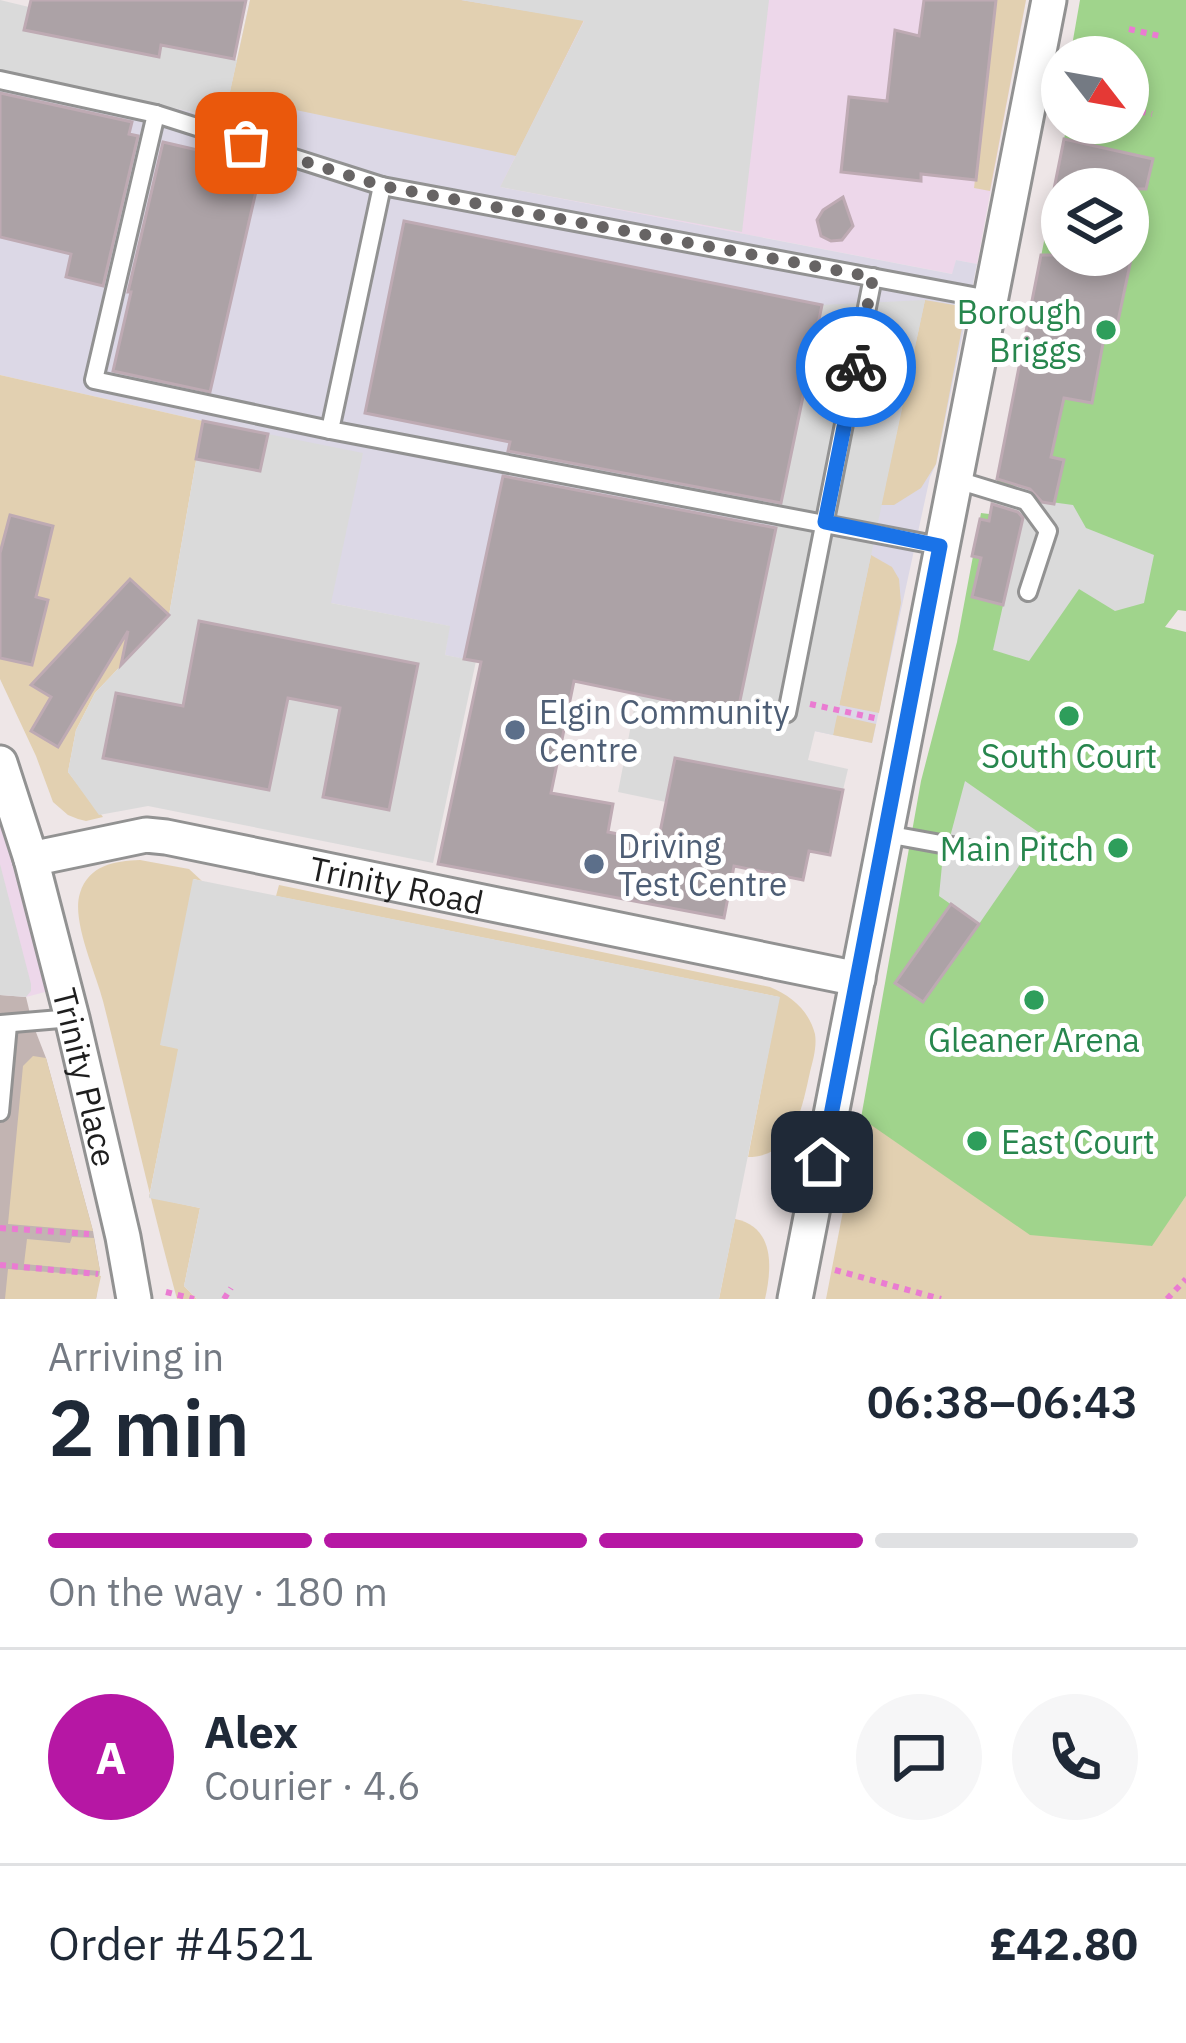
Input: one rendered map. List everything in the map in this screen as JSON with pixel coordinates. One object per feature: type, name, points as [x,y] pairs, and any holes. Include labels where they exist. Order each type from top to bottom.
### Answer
[{"type":"street","points":[[795,1299],[1049,0]]},
{"type":"street","points":[[0,764],[31,859]]},
{"type":"street","name":"Trinity Road","points":[[31,859],[146,835],[166,837],[858,979]]},
{"type":"street","name":"Trinity Place","points":[[31,859],[123,1237],[143,1289]]},
{"type":"lane","points":[[0,80],[156,114],[382,186],[989,299]]},
{"type":"lane","points":[[156,114],[94,380],[330,430],[940,546]]},
{"type":"lane","points":[[330,430],[382,186]]},
{"type":"lane","points":[[789,706],[873,277]]},
{"type":"lane","points":[[953,479],[1026,500],[1048,531],[1028,592]]},
{"type":"lane","points":[[886,833],[974,850]]},
{"type":"lane","points":[[0,1112],[4,1024],[72,1018]]},
{"type":"path","points":[[1129,29],[1164,37]]},
{"type":"path","points":[[789,706],[906,724]]},
{"type":"path","points":[[0,1228],[123,1237]]},
{"type":"path","points":[[803,1261],[941,1299]]},
{"type":"path","points":[[0,1265],[194,1299]]},
{"type":"path","points":[[1167,1299],[1186,1279]]},
{"type":"path","points":[[224,1299],[231,1288]]},
{"type":"shaded area","points":[[0,0],[29,7],[24,30],[158,56],[161,45],[237,60],[224,119],[0,70]]},
{"type":"shaded area","points":[[250,0],[461,0],[584,20],[500,187],[952,274],[956,260],[977,264],[872,743],[445,655],[449,626],[331,603],[203,421],[0,375],[0,70],[224,119]]},
{"type":"shaded area","points":[[250,0],[461,0],[584,20],[516,156],[229,96]]},
{"type":"shaded area","points":[[461,0],[1026,0],[977,264],[956,260],[953,274],[500,187]]},
{"type":"shaded area","points":[[461,0],[769,0],[742,232],[500,187],[584,21]]},
{"type":"shaded area","points":[[996,0],[1026,0],[990,191],[974,188]]},
{"type":"shaded area","points":[[925,300],[966,307],[936,464],[921,488],[894,505],[881,505]]},
{"type":"shaded area","points":[[925,300],[833,735],[815,731],[808,760],[848,769],[843,790],[675,758],[666,802],[618,792],[637,694],[737,714],[822,305]]},
{"type":"shaded area","points":[[0,375],[203,421],[169,615],[95,693],[76,730],[68,772],[103,817],[86,821],[68,815],[53,802],[0,679]]},
{"type":"shaded area","points":[[1026,420],[1046,459],[1036,500],[1073,505],[1086,528],[1154,555],[1144,603],[1115,611],[1079,589],[1029,661],[993,650],[1020,529],[989,515],[995,492],[1012,494]]},
{"type":"shaded area","points":[[203,421],[363,453],[331,603],[450,626],[445,655],[476,661],[433,863],[148,806],[99,815],[68,772],[76,730],[95,693],[169,615]]},
{"type":"shaded area","points":[[871,555],[892,567],[899,579],[901,603],[879,713],[839,705]]},
{"type":"shaded area","points":[[836,715],[876,724],[872,743],[833,735]]},
{"type":"shaded area","points":[[0,774],[60,988],[26,997],[0,995]]},
{"type":"shaded area","points":[[965,781],[1041,834],[979,924],[939,896],[944,844]]},
{"type":"shaded area","points":[[140,860],[189,869],[202,881],[194,879],[161,1045],[179,1048],[150,1193],[103,1001],[81,932],[78,904],[84,884],[96,871],[112,863]]},
{"type":"shaded area","points":[[0,864],[31,984],[26,997],[0,995]]},
{"type":"shaded area","points":[[193,879],[780,997],[719,1299],[197,1299],[184,1286],[200,1208],[149,1198],[178,1049],[160,1045]]},
{"type":"shaded area","points":[[279,885],[770,987],[804,1011],[815,1034],[793,1128],[776,1149],[748,1157],[779,997],[276,896]]},
{"type":"shaded area","points":[[0,995],[26,997],[46,1058],[93,1231],[100,1271],[96,1299],[0,1299]]},
{"type":"shaded area","points":[[33,1056],[46,1058],[93,1231],[8,1224],[23,1066]]},
{"type":"shaded area","points":[[861,1118],[1151,1246],[1186,1196],[1186,1299],[826,1299]]},
{"type":"shaded area","points":[[151,1197],[200,1208],[184,1286],[197,1299],[177,1299]]},
{"type":"shaded area","points":[[735,1219],[758,1231],[768,1250],[765,1299],[719,1299]]},
{"type":"shaded area","points":[[72,1237],[94,1238],[100,1271],[24,1264],[27,1239],[70,1243]]},
{"type":"shaded area","points":[[8,1269],[101,1276],[96,1299],[5,1299]]},
{"type":"green space","name":"Gleaner Arena","points":[[1080,0],[1186,0],[1186,611],[1178,610],[1165,627],[1186,632],[1186,1196],[1152,1246],[1030,1235],[861,1118],[921,781],[957,642],[981,513],[989,514],[995,492],[1041,257],[1041,276],[1149,276],[1149,168],[1059,168],[1063,144],[1149,144],[1149,36],[1074,36]]},
{"type":"building","points":[[31,0],[246,0],[234,59],[161,45],[159,57],[24,30]]},
{"type":"building","points":[[924,0],[996,0],[976,180],[921,174],[921,181],[841,172],[849,97],[887,101],[895,30],[919,36]]},
{"type":"building","points":[[0,93],[132,122],[129,134],[138,136],[103,286],[66,277],[71,254],[0,237]]},
{"type":"building","points":[[163,142],[262,165],[210,392],[113,371]]},
{"type":"building","points":[[1063,144],[1086,144],[1153,159],[1149,176],[1149,168],[1058,168]]},
{"type":"building","points":[[843,197],[853,226],[842,240],[831,241],[821,236],[817,220]]},
{"type":"building","points":[[404,221],[822,305],[781,503],[508,451],[510,442],[365,413]]},
{"type":"building","points":[[1041,255],[1041,276],[1128,276],[1114,340],[1104,338],[1092,403],[1064,398],[1051,457],[1064,460],[1054,504],[1042,502],[1030,489],[997,479]]},
{"type":"building","points":[[203,421],[268,434],[260,471],[196,459]]},
{"type":"building","points":[[503,476],[776,528],[737,715],[574,681],[551,793],[613,804],[608,832],[658,842],[675,758],[843,790],[830,855],[809,851],[803,880],[734,866],[724,918],[438,864],[481,662],[464,659]]},
{"type":"building","points":[[992,504],[1023,518],[1003,605],[972,597],[981,558],[972,556],[980,519],[989,521]]},
{"type":"building","points":[[10,515],[53,526],[36,597],[48,600],[32,665],[0,658],[0,553]]},
{"type":"building","points":[[130,579],[169,615],[121,665],[128,631],[58,747],[31,731],[51,697],[31,685]]},
{"type":"building","points":[[199,621],[418,664],[389,810],[323,797],[340,708],[288,698],[269,790],[103,758],[116,693],[183,706]]},
{"type":"building","points":[[951,904],[979,924],[923,1002],[895,983]]},
{"type":"way so far","points":[[246,143],[382,186],[873,277],[856,367]]},
{"type":"place","name":"Borough Briggs","points":[[1106,330]]},
{"type":"place","name":"South Court","points":[[1069,716]]},
{"type":"place","name":"Elgin Community Centre","points":[[515,730]]},
{"type":"place","name":"Main Pitch","points":[[1118,848]]},
{"type":"place","name":"Driving Test Centre","points":[[594,864]]},
{"type":"place","name":"Gleaner Arena","points":[[1034,1000]]},
{"type":"place","name":"East Court","points":[[977,1141]]},
{"type":"route","points":[[822,1162],[940,546],[825,522],[856,367]]}]
